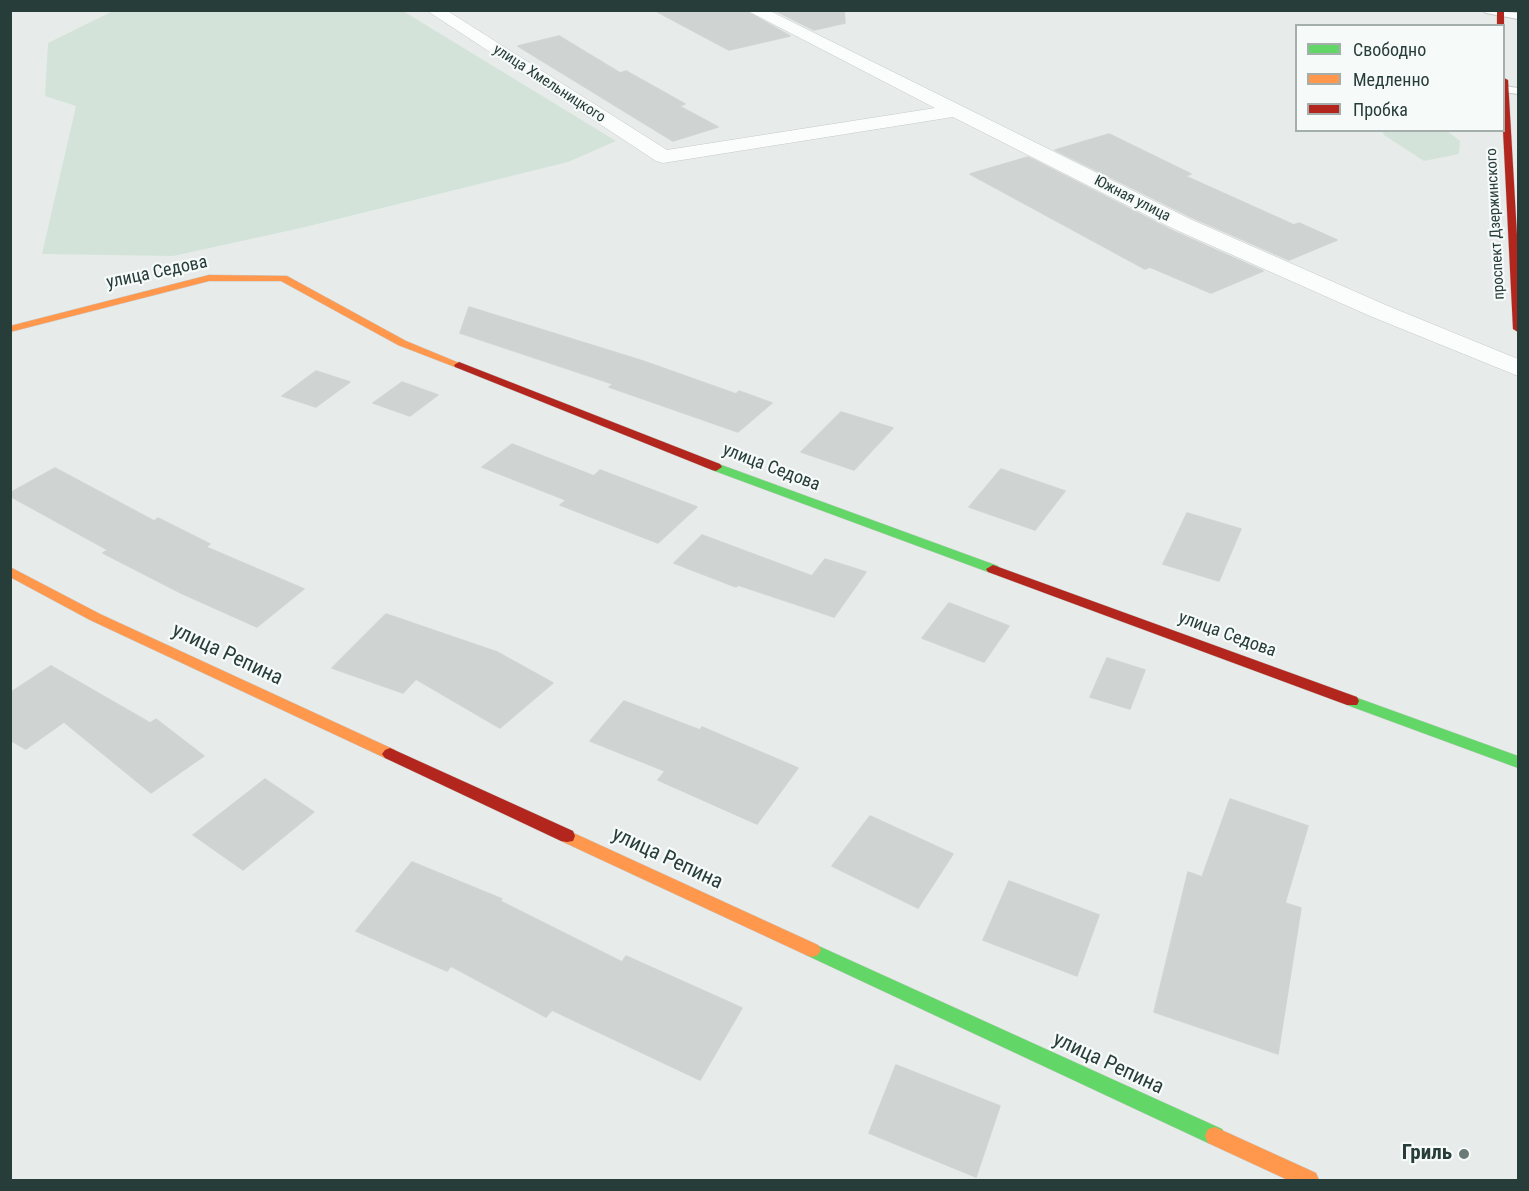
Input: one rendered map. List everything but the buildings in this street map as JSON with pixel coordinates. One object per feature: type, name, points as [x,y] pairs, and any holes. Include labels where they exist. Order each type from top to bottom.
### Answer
[{"type":"street","name":"улица Хмельницкого","points":[[435,10],[663,157],[956,111]]},
{"type":"street","name":"Южная улица","points":[[754,10],[1182,224],[1379,311],[1518,368]]},
{"type":"street","name":"проспект Дзержинского","points":[[1505,104],[1518,329]]},
{"type":"street","name":"улица Седова","points":[[10,329],[209,278],[284,278],[402,343],[725,470],[1518,762]]},
{"type":"street","name":"улица Репина","points":[[10,572],[95,617],[1309,1180]]},
{"type":"lane","points":[[1497,15],[1518,16]]},
{"type":"shaded area","points":[[113,11],[403,11],[616,141],[568,162],[301,228],[173,256],[42,254],[76,106],[45,96],[48,43]]},
{"type":"shaded area","points":[[1382,132],[1448,132],[1460,141],[1459,154],[1424,161]]},
{"type":"traffic: fast","points":[[716,467],[993,569]]},
{"type":"traffic: fast","points":[[1352,701],[1518,762]]},
{"type":"traffic: fast","points":[[812,950],[1215,1136]]},
{"type":"traffic: slow","points":[[10,329],[209,278],[283,278],[402,343],[459,365]]},
{"type":"traffic: slow","points":[[10,571],[95,617],[390,754]]},
{"type":"traffic: slow","points":[[567,836],[812,950]]},
{"type":"traffic: slow","points":[[1215,1136],[1309,1180]]},
{"type":"traffic: jam","points":[[1500,10],[1501,24]]},
{"type":"traffic: jam","points":[[1505,98],[1518,329]]},
{"type":"traffic: jam","points":[[459,365],[716,467]]},
{"type":"traffic: jam","points":[[993,569],[1352,701]]},
{"type":"traffic: jam","points":[[390,754],[567,836]]},
{"type":"place","name":"Гриль","points":[[1464,1154]]}]
